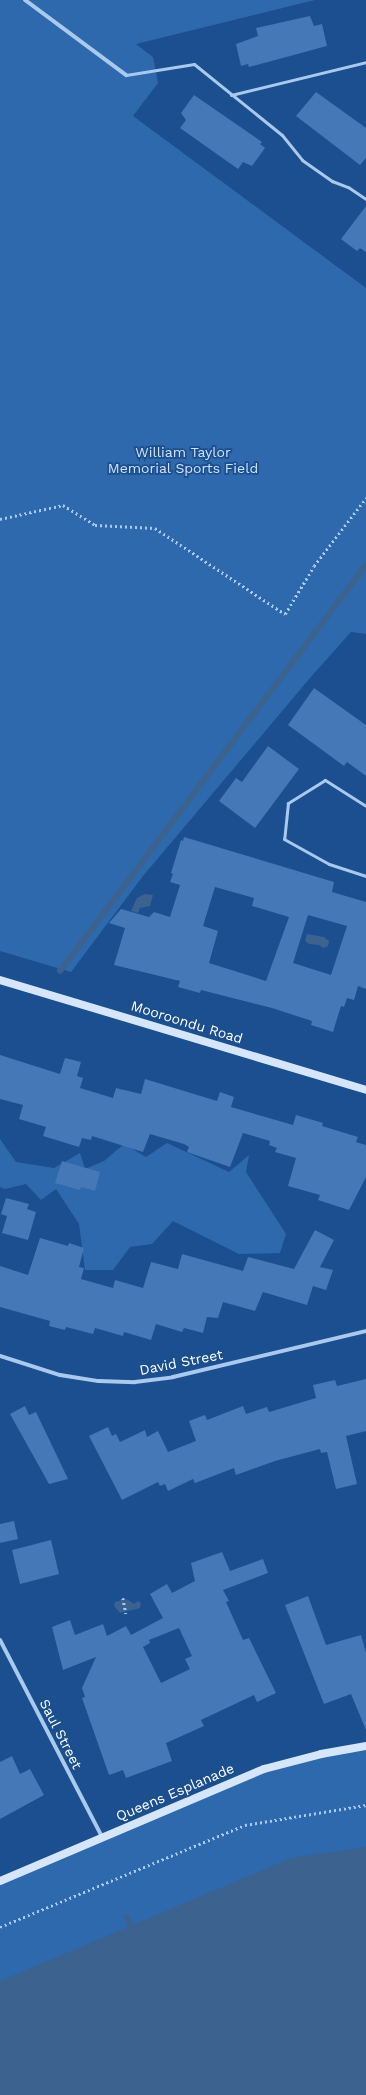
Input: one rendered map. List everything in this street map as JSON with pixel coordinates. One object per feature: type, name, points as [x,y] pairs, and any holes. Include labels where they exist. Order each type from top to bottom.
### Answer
[{"type":"street","points":[[25,0],[126,75]]},
{"type":"street","name":"Mooroondu Road","points":[[0,980],[366,1090]]},
{"type":"street","name":"David Street","points":[[0,1356],[60,1375],[99,1381],[135,1382],[173,1378],[366,1331]]},
{"type":"street","name":"Saul Street","points":[[0,1640],[102,1837]]},
{"type":"street","name":"Queens Esplanade","points":[[0,1881],[264,1770],[321,1754],[366,1746]]},
{"type":"lane","points":[[231,95],[366,62]]},
{"type":"lane","points":[[126,75],[194,64],[282,135],[302,160],[332,181],[348,187],[366,199]]},
{"type":"lane","points":[[366,806],[325,780],[288,803],[284,839],[329,864],[366,876]]},
{"type":"path","points":[[0,519],[63,505],[95,525],[155,528],[285,614],[314,566],[366,498]]},
{"type":"path","points":[[123,1598],[126,1614]]},
{"type":"path","points":[[0,1926],[245,1825],[366,1805]]},
{"type":"green space","name":"William Taylor Memorial Sports Field","points":[[0,0],[315,0],[136,44],[153,57],[158,83],[133,116],[366,288],[366,634],[351,632],[310,678],[143,876],[71,972],[0,951]]},
{"type":"green space","points":[[0,1139],[16,1162],[54,1168],[80,1153],[85,1169],[104,1161],[124,1144],[146,1157],[167,1143],[229,1172],[249,1155],[246,1172],[286,1234],[280,1253],[239,1254],[173,1221],[152,1244],[130,1247],[113,1270],[85,1270],[79,1224],[56,1189],[41,1200],[26,1184],[5,1189],[0,1187]]},
{"type":"green space","points":[[366,1746],[366,2031],[0,2095],[0,1881],[264,1769]]},
{"type":"shaded area","points":[[145,894],[153,895],[150,906],[140,908],[138,913],[131,911],[137,898]]},
{"type":"shaded area","points":[[307,934],[324,937],[329,941],[328,946],[323,948],[319,945],[309,944],[305,941]]},
{"type":"shaded area","points":[[127,1599],[134,1604],[138,1601],[141,1603],[140,1608],[120,1613],[114,1606],[115,1602]]},
{"type":"shaded area","points":[[366,1847],[366,2095],[0,2095],[0,1981],[291,1858]]},
{"type":"building","points":[[310,16],[314,26],[322,24],[327,46],[249,67],[248,64],[241,66],[236,44],[258,36],[256,28]]},
{"type":"building","points":[[316,92],[366,128],[366,158],[360,165],[296,116]]},
{"type":"building","points":[[194,95],[262,142],[260,144],[265,148],[252,166],[243,162],[238,169],[180,128],[186,120],[181,113]]},
{"type":"building","points":[[366,206],[366,252],[360,248],[357,251],[341,239]]},
{"type":"building","points":[[314,688],[366,725],[366,776],[347,762],[344,766],[288,725]]},
{"type":"building","points":[[268,746],[299,769],[255,828],[219,801],[236,778],[242,782]]},
{"type":"building","points":[[184,837],[334,882],[332,892],[366,902],[366,989],[358,986],[354,1000],[347,998],[344,1007],[341,1006],[333,1032],[311,1025],[312,1021],[272,1008],[201,990],[200,993],[178,987],[180,981],[114,965],[125,928],[109,923],[121,909],[149,917],[154,912],[170,917],[180,885],[170,882],[173,874],[171,873],[181,840],[183,841]],"holes":[[[215,887],[254,898],[252,906],[289,917],[266,981],[209,963],[218,931],[203,926]],[[308,915],[347,926],[331,975],[293,963]]]},
{"type":"building","points":[[0,1055],[60,1074],[65,1058],[81,1062],[77,1076],[83,1078],[80,1088],[113,1098],[116,1088],[141,1094],[145,1079],[217,1101],[220,1092],[234,1097],[231,1107],[293,1125],[296,1115],[323,1123],[322,1126],[358,1137],[356,1142],[366,1145],[366,1177],[349,1210],[318,1200],[320,1195],[288,1186],[296,1158],[275,1152],[277,1148],[269,1145],[270,1141],[243,1133],[230,1167],[187,1152],[189,1147],[184,1144],[150,1134],[143,1152],[92,1136],[91,1140],[82,1138],[79,1147],[43,1136],[46,1127],[19,1119],[23,1105],[0,1099]]},
{"type":"building","points":[[62,1161],[100,1172],[95,1191],[81,1187],[80,1190],[55,1183]]},
{"type":"building","points":[[6,1198],[29,1204],[27,1209],[36,1212],[28,1240],[2,1233],[7,1216],[1,1214]]},
{"type":"building","points":[[315,1230],[334,1240],[320,1267],[333,1270],[326,1290],[313,1286],[307,1305],[263,1292],[255,1311],[223,1302],[218,1318],[207,1317],[203,1333],[184,1328],[182,1332],[156,1324],[151,1340],[124,1332],[123,1336],[95,1328],[93,1334],[66,1327],[65,1330],[49,1326],[50,1321],[0,1307],[0,1266],[28,1275],[40,1238],[68,1246],[69,1243],[84,1248],[79,1267],[84,1268],[81,1279],[113,1288],[115,1280],[143,1288],[151,1262],[178,1269],[182,1254],[243,1271],[248,1257],[294,1269]]},
{"type":"building","points":[[366,1379],[366,1431],[346,1436],[357,1484],[336,1489],[327,1452],[321,1453],[320,1449],[275,1461],[236,1475],[234,1468],[195,1483],[193,1479],[168,1491],[165,1484],[160,1486],[158,1482],[122,1500],[89,1436],[108,1427],[112,1436],[116,1434],[120,1442],[145,1430],[147,1437],[158,1431],[168,1452],[196,1441],[189,1421],[205,1415],[207,1420],[243,1406],[246,1414],[267,1407],[269,1412],[316,1398],[313,1385],[335,1380],[337,1386]]},
{"type":"building","points":[[25,1406],[29,1415],[36,1412],[68,1479],[49,1484],[10,1414]]},
{"type":"building","points":[[14,1521],[18,1539],[0,1543],[0,1524]]},
{"type":"building","points":[[51,1540],[59,1574],[20,1584],[12,1550]]},
{"type":"building","points":[[222,1552],[230,1571],[263,1559],[268,1573],[223,1590],[229,1601],[226,1602],[243,1640],[249,1638],[276,1693],[257,1702],[254,1695],[201,1720],[204,1726],[166,1743],[172,1761],[126,1778],[123,1770],[109,1775],[82,1698],[85,1697],[82,1688],[96,1657],[63,1670],[52,1627],[70,1620],[75,1635],[103,1624],[107,1636],[126,1626],[131,1635],[163,1618],[150,1594],[167,1584],[172,1593],[195,1581],[191,1563]],"holes":[[[179,1628],[192,1656],[185,1659],[190,1669],[161,1683],[143,1647],[150,1643],[149,1640]]]},
{"type":"building","points":[[308,1596],[326,1645],[361,1635],[366,1653],[366,1730],[351,1694],[324,1704],[285,1605]]},
{"type":"building","points":[[12,1756],[20,1774],[30,1769],[44,1795],[0,1819],[0,1762]]},
{"type":"waterway","points":[[60,971],[366,565]]},
{"type":"waterway","points":[[127,1917],[134,1931]]}]
